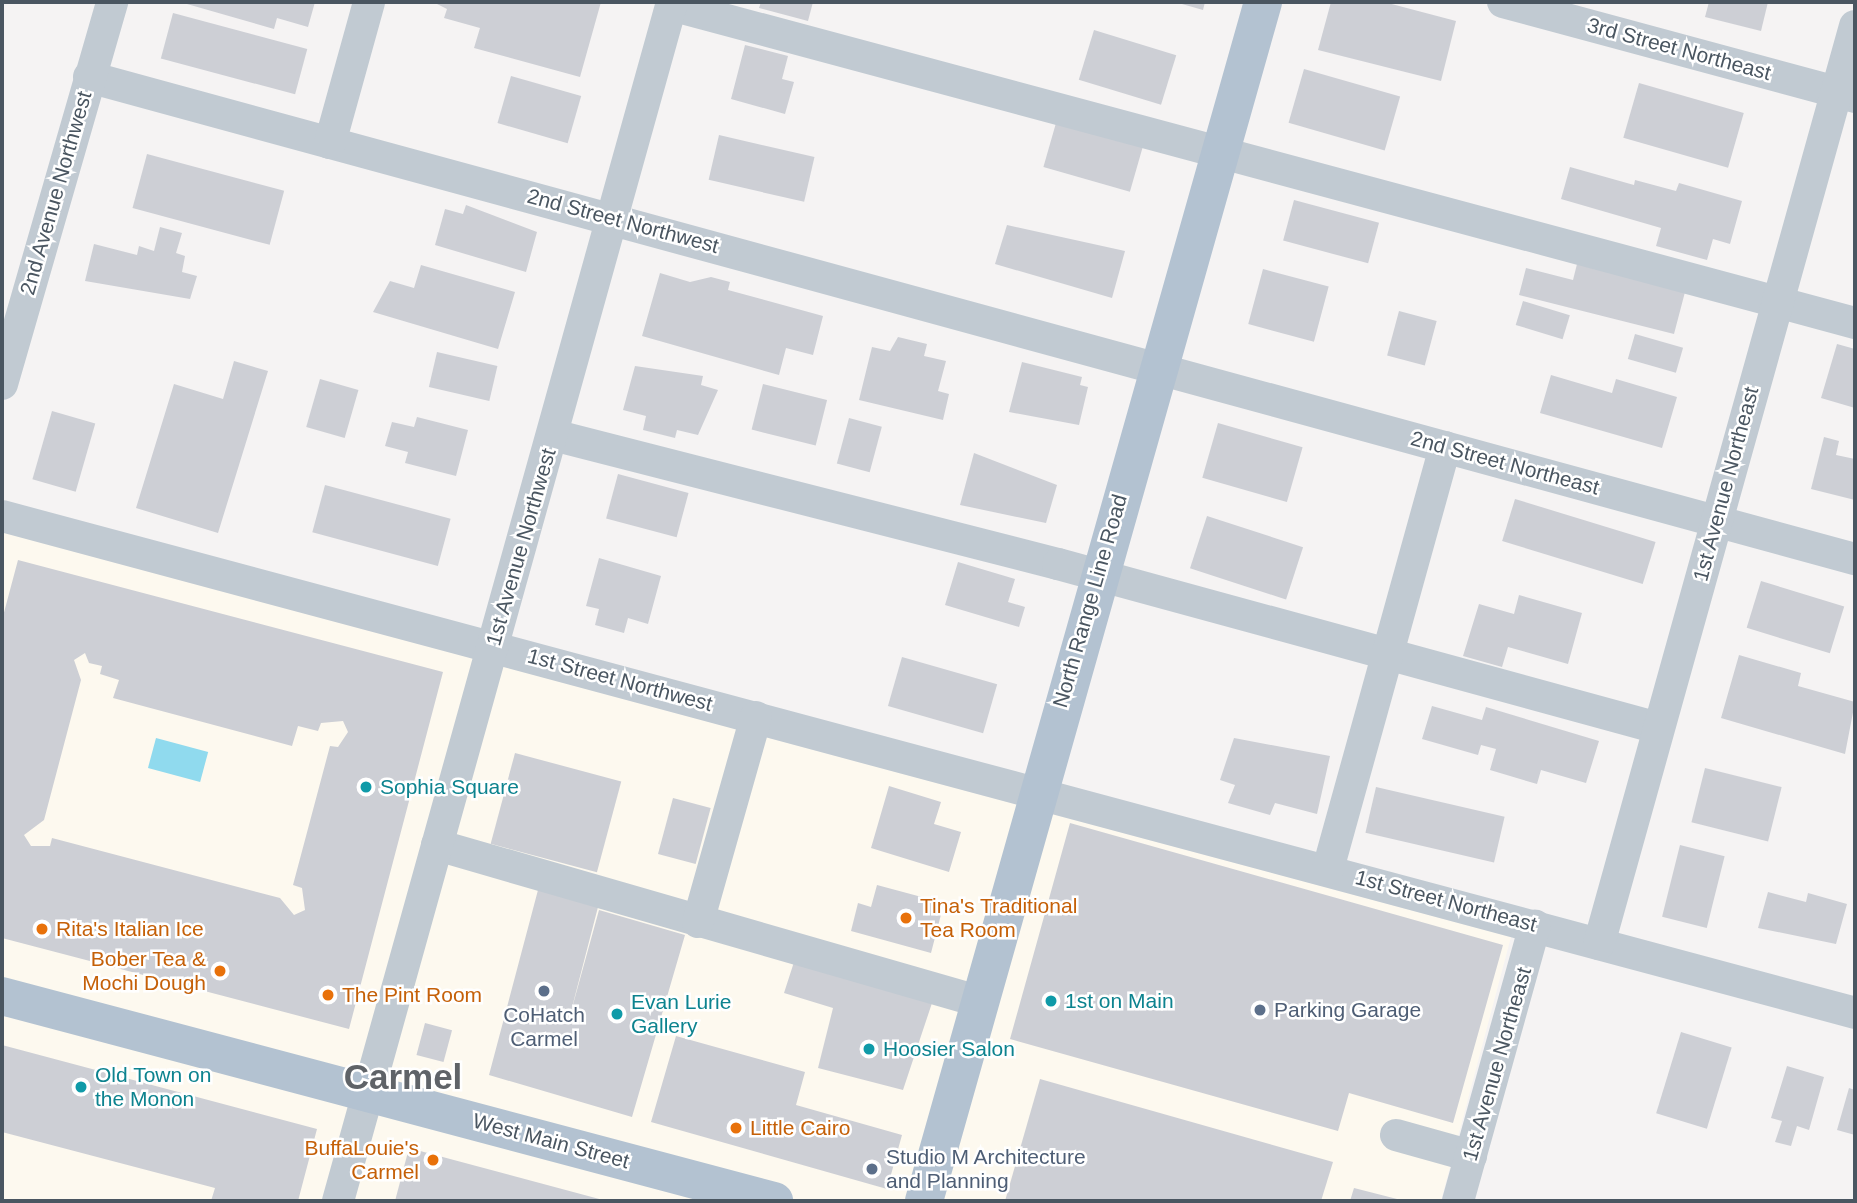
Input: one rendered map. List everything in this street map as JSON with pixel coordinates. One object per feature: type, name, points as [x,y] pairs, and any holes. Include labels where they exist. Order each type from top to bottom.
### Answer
[{"type":"main road","name":"North Range Line Road","points":[[924,1201],[1156,365],[1263,2]]},
{"type":"main road","name":"West Main Street","points":[[2,996],[774,1201]]},
{"type":"street","name":"2nd Avenue Northwest","points":[[2,384],[112,2]]},
{"type":"street","points":[[330,143],[369,2]]},
{"type":"street","name":"3rd Street Northeast","points":[[1503,2],[1565,10],[1846,95]]},
{"type":"street","points":[[672,3],[1855,323]]},
{"type":"street","name":"1st Avenue Northwest","points":[[338,1201],[672,3]]},
{"type":"street","name":"1st Avenue Northeast","points":[[1599,944],[1776,301],[1846,95],[1855,26]]},
{"type":"street","name":"2nd Street Northwest","points":[[89,77],[1156,365]]},
{"type":"street","name":"2nd Street Northeast","points":[[1156,365],[1855,559]]},
{"type":"street","points":[[553,435],[1098,575],[1658,729]]},
{"type":"street","points":[[1328,869],[1445,447]]},
{"type":"street","name":"1st Street Northwest","points":[[2,516],[1036,790]]},
{"type":"street","points":[[698,922],[756,717]]},
{"type":"street","name":"1st Street Northeast","points":[[1036,790],[1855,1013]]},
{"type":"street","points":[[437,845],[981,1002]]},
{"type":"street","name":"1st Avenue Northeast","points":[[1458,1201],[1535,926]]},
{"type":"street","points":[[1396,1135],[1471,1156]]},
{"type":"shaded area","points":[[2,532],[1511,937],[1441,1201],[2,1201]]},
{"type":"water","points":[[156,738],[208,752],[200,782],[148,768]]},
{"type":"building","points":[[180,2],[315,2],[308,27],[277,18],[274,29]]},
{"type":"building","points":[[433,2],[601,2],[580,77],[474,48],[480,28],[444,18],[447,9]]},
{"type":"building","points":[[761,2],[813,2],[808,21],[759,8]]},
{"type":"building","points":[[1175,2],[1205,2],[1203,10]]},
{"type":"building","points":[[1331,2],[1384,2],[1456,21],[1441,81],[1318,50]]},
{"type":"building","points":[[1709,2],[1768,2],[1761,31],[1705,17]]},
{"type":"building","points":[[173,13],[307,49],[295,94],[161,58]]},
{"type":"building","points":[[1094,30],[1176,55],[1161,105],[1079,80]]},
{"type":"building","points":[[745,45],[788,56],[782,79],[794,82],[785,114],[731,99]]},
{"type":"building","points":[[1304,69],[1400,97],[1385,150],[1289,123]]},
{"type":"building","points":[[511,76],[581,96],[568,143],[497,123]]},
{"type":"building","points":[[1639,83],[1744,113],[1728,168],[1623,138]]},
{"type":"building","points":[[1058,116],[1145,141],[1130,192],[1043,167]]},
{"type":"building","points":[[719,135],[814,157],[804,202],[709,180]]},
{"type":"building","points":[[147,154],[284,191],[270,245],[133,208]]},
{"type":"building","points":[[1570,167],[1634,185],[1635,180],[1676,191],[1679,183],[1742,201],[1730,244],[1713,239],[1707,260],[1656,246],[1661,228],[1561,199]]},
{"type":"building","points":[[1294,200],[1379,223],[1368,263],[1283,241]]},
{"type":"building","points":[[466,205],[537,232],[526,272],[435,245],[445,209],[463,214]]},
{"type":"building","points":[[1007,225],[1125,251],[1112,298],[995,264]]},
{"type":"building","points":[[160,227],[182,233],[176,253],[185,256],[182,272],[197,276],[190,299],[85,281],[94,244],[137,255],[139,246],[154,251]]},
{"type":"building","points":[[1577,264],[1685,292],[1674,334],[1519,295],[1526,268],[1573,280]]},
{"type":"building","points":[[421,265],[515,292],[498,349],[373,312],[390,281],[414,288]]},
{"type":"building","points":[[1263,269],[1329,287],[1314,342],[1248,324]]},
{"type":"building","points":[[660,273],[690,282],[711,277],[730,282],[728,290],[823,316],[813,355],[786,348],[779,375],[642,336]]},
{"type":"building","points":[[1523,301],[1570,315],[1563,339],[1516,325]]},
{"type":"building","points":[[1399,311],[1437,321],[1425,366],[1387,355]]},
{"type":"building","points":[[1635,334],[1683,348],[1676,373],[1628,359]]},
{"type":"building","points":[[898,337],[927,344],[924,356],[946,361],[938,391],[949,394],[943,420],[859,400],[872,347],[890,351]]},
{"type":"building","points":[[1837,344],[1855,349],[1855,408],[1821,398]]},
{"type":"building","points":[[437,352],[497,366],[489,401],[429,387]]},
{"type":"building","points":[[234,361],[268,371],[218,533],[136,508],[174,384],[223,399]]},
{"type":"building","points":[[1022,362],[1082,377],[1080,385],[1088,387],[1079,425],[1009,412]]},
{"type":"building","points":[[635,366],[703,376],[701,385],[718,390],[698,435],[677,430],[675,438],[643,430],[646,416],[623,410]]},
{"type":"building","points":[[1551,375],[1612,393],[1616,379],[1677,397],[1662,448],[1540,413]]},
{"type":"building","points":[[320,379],[358,390],[345,438],[306,427]]},
{"type":"building","points":[[763,384],[827,400],[816,446],[752,430]]},
{"type":"building","points":[[52,411],[95,423],[76,492],[32,479]]},
{"type":"building","points":[[417,417],[468,430],[456,476],[405,463],[408,452],[385,446],[392,422],[414,427]]},
{"type":"building","points":[[849,418],[882,427],[870,472],[837,463]]},
{"type":"building","points":[[1218,423],[1303,447],[1287,502],[1202,478]]},
{"type":"building","points":[[1824,437],[1839,441],[1836,455],[1855,459],[1855,500],[1811,489]]},
{"type":"building","points":[[974,453],[1057,485],[1046,523],[960,505]]},
{"type":"building","points":[[618,474],[689,493],[677,537],[606,518]]},
{"type":"building","points":[[325,485],[451,519],[438,566],[312,532]]},
{"type":"building","points":[[1515,499],[1656,542],[1643,584],[1502,541]]},
{"type":"building","points":[[1207,516],[1303,547],[1286,600],[1190,568]]},
{"type":"building","points":[[599,558],[661,576],[648,624],[628,618],[624,633],[595,625],[599,609],[586,606]]},
{"type":"building","name":"Sophia Square","points":[[18,560],[443,672],[349,1029],[2,938],[2,620]],"holes":[[[85,653],[89,663],[102,666],[100,674],[119,680],[113,698],[292,746],[298,726],[318,731],[321,723],[343,721],[348,732],[338,747],[330,746],[293,885],[302,888],[305,910],[294,915],[280,898],[52,838],[50,846],[31,846],[24,835],[44,820],[81,680],[74,660]]]},
{"type":"building","points":[[958,562],[1015,579],[1008,602],[1025,607],[1019,627],[945,605]]},
{"type":"building","points":[[1761,581],[1844,606],[1830,653],[1747,628]]},
{"type":"building","points":[[1519,595],[1582,613],[1568,664],[1508,647],[1502,667],[1463,656],[1479,604],[1514,614]]},
{"type":"building","points":[[1739,655],[1801,673],[1798,686],[1855,702],[1845,754],[1721,718]]},
{"type":"building","points":[[902,657],[997,684],[983,733],[888,706]]},
{"type":"building","points":[[1432,706],[1482,720],[1486,707],[1599,741],[1586,783],[1541,770],[1537,784],[1490,770],[1496,749],[1481,745],[1478,755],[1422,739]]},
{"type":"building","points":[[1234,738],[1330,756],[1317,814],[1275,803],[1270,815],[1228,803],[1235,785],[1220,780]]},
{"type":"building","points":[[515,753],[621,781],[597,872],[491,844]]},
{"type":"building","points":[[1705,768],[1782,787],[1768,841],[1691,822]]},
{"type":"building","points":[[889,786],[941,802],[934,824],[961,832],[949,872],[871,848]]},
{"type":"building","points":[[1376,787],[1505,817],[1494,862],[1365,833]]},
{"type":"building","points":[[673,798],[711,808],[696,864],[658,854]]},
{"type":"building","name":"Parking Garage","points":[[1070,823],[1503,945],[1453,1123],[1349,1093],[1338,1131],[1010,1039]]},
{"type":"building","points":[[1680,845],[1725,856],[1707,928],[1662,917]]},
{"type":"building","points":[[877,885],[944,903],[931,953],[851,931],[858,903],[871,907]]},
{"type":"building","points":[[538,890],[598,907],[569,1019],[599,910],[685,935],[632,1117],[489,1075]]},
{"type":"building","points":[[1768,892],[1806,902],[1808,893],[1847,904],[1836,944],[1758,928]]},
{"type":"building","points":[[794,962],[932,1003],[903,1090],[818,1068],[833,1008],[784,993]]},
{"type":"building","points":[[425,1023],[452,1030],[444,1062],[416,1055]]},
{"type":"building","points":[[1681,1032],[1732,1047],[1707,1129],[1656,1113]]},
{"type":"building","points":[[676,1036],[805,1072],[796,1105],[902,1135],[887,1189],[651,1122]]},
{"type":"building","name":"Old Town on the Monon","points":[[2,1045],[317,1129],[298,1201],[211,1201],[215,1188],[2,1132]]},
{"type":"building","points":[[1787,1066],[1824,1077],[1809,1130],[1797,1126],[1791,1146],[1775,1142],[1782,1121],[1771,1118]]},
{"type":"building","points":[[1040,1079],[1333,1162],[1321,1201],[1005,1201]]},
{"type":"building","points":[[1849,1088],[1855,1090],[1855,1135],[1837,1130]]},
{"type":"building","points":[[409,1148],[603,1200],[603,1201],[395,1201]]},
{"type":"building","points":[[1354,1188],[1401,1200],[1401,1201],[1350,1201]]},
{"type":"place","name":"Sophia Square","points":[[366,787]]},
{"type":"place","name":"Tina's Traditional Tea Room","points":[[906,918]]},
{"type":"place","name":"Rita's Italian Ice","points":[[42,929]]},
{"type":"place","name":"Bober Tea & Mochi Dough","points":[[220,971]]},
{"type":"place","name":"CoHatch Carmel","points":[[544,991]]},
{"type":"place","name":"The Pint Room","points":[[328,995]]},
{"type":"place","name":"1st on Main","points":[[1051,1001]]},
{"type":"place","name":"Parking Garage","points":[[1260,1010]]},
{"type":"place","name":"Evan Lurie Gallery","points":[[617,1014]]},
{"type":"place","name":"Hoosier Salon","points":[[869,1049]]},
{"type":"place","name":"Old Town on the Monon","points":[[81,1087]]},
{"type":"place","name":"Little Cairo","points":[[736,1128]]},
{"type":"place","name":"BuffaLouie's Carmel","points":[[433,1160]]},
{"type":"place","name":"Studio M Architecture and Planning","points":[[872,1169]]},
{"type":"district","name":"Carmel","points":[[403,1077]]}]
